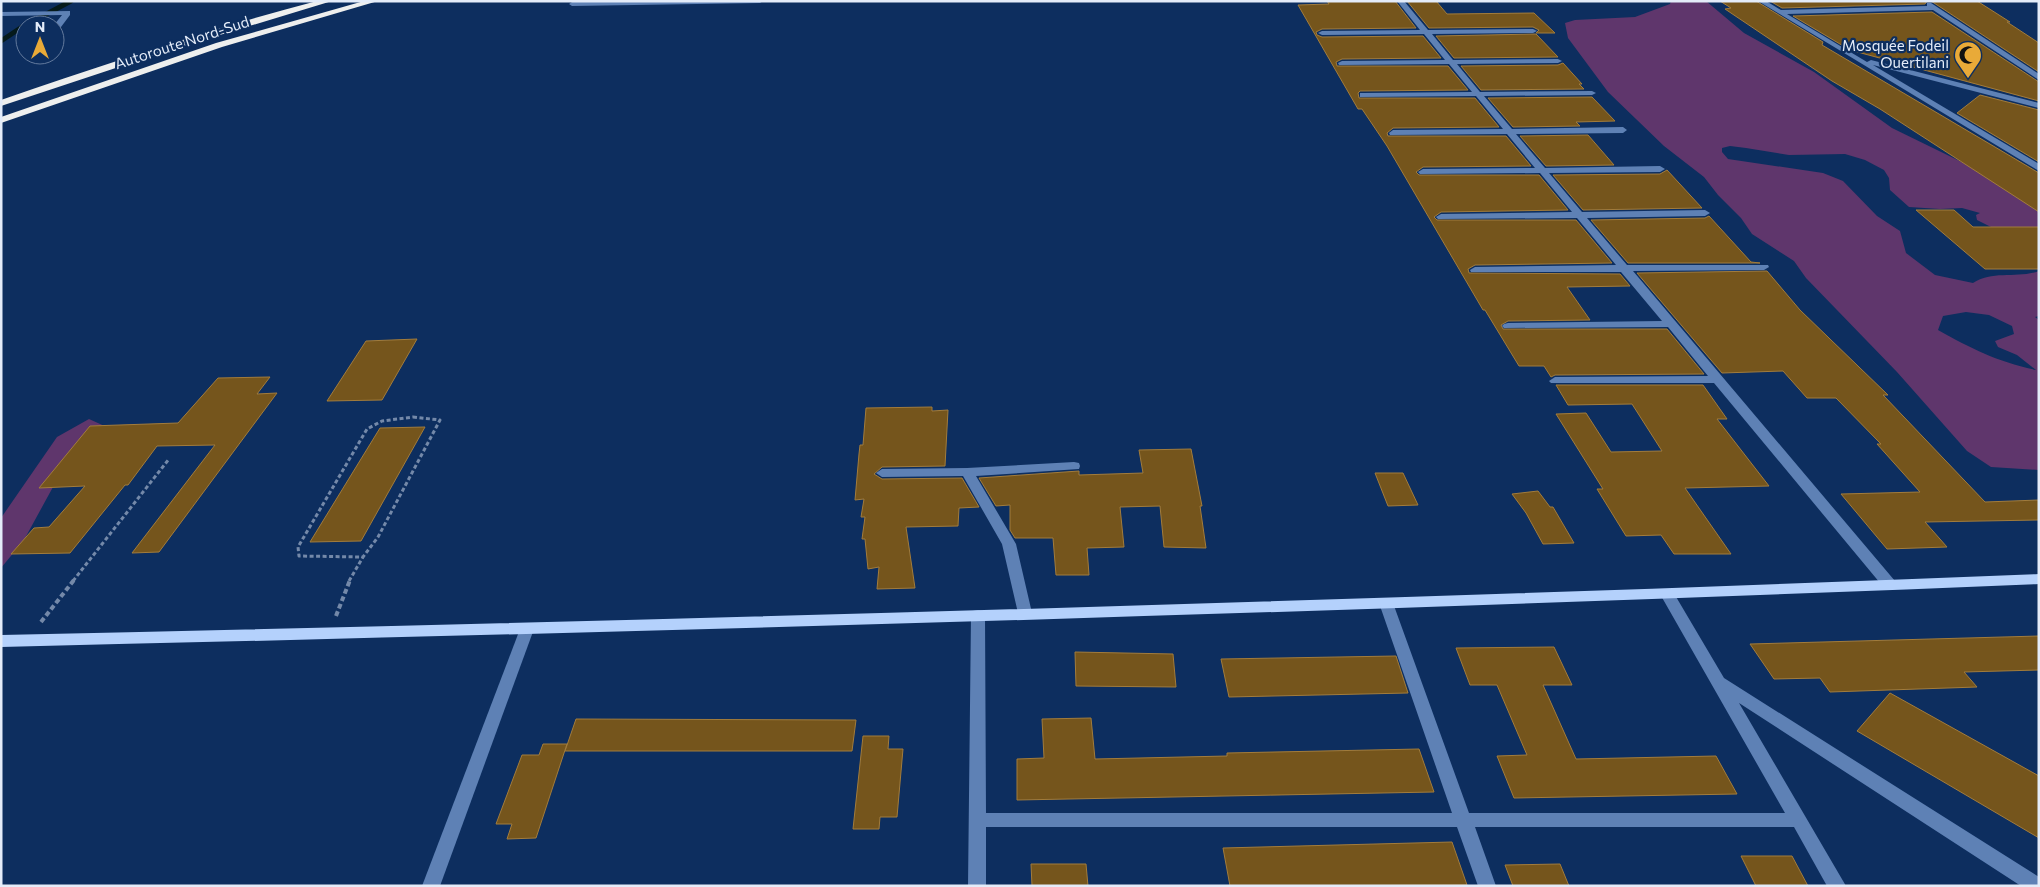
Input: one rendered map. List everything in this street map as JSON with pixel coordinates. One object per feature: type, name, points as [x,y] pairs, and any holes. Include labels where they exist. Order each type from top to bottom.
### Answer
[{"type":"highway","name":"Autoroute Nord-Sud","points":[[1,104],[276,14],[328,1]]},
{"type":"highway","name":"Autoroute Nord-Sud","points":[[6,119],[219,46],[374,1]]},
{"type":"main road","points":[[1,641],[527,629],[1386,603],[2039,579]]},
{"type":"street","points":[[572,4],[760,1]]},
{"type":"street","points":[[1400,1],[1890,585]]},
{"type":"street","points":[[1761,1],[2039,168]]},
{"type":"street","points":[[1924,1],[2039,78]]},
{"type":"street","points":[[1778,12],[1934,8]]},
{"type":"street","points":[[1,14],[67,13],[65,16]]},
{"type":"street","points":[[1322,33],[1533,31]]},
{"type":"street","points":[[1856,58],[2039,106]]},
{"type":"street","points":[[1342,63],[1558,61]]},
{"type":"street","points":[[1363,94],[1592,93]]},
{"type":"street","points":[[1393,133],[1623,130]]},
{"type":"street","points":[[1423,172],[1660,169]]},
{"type":"street","points":[[1441,217],[1705,213]]},
{"type":"street","points":[[1475,270],[1764,267]]},
{"type":"street","points":[[1508,326],[1670,324]]},
{"type":"street","points":[[1555,381],[1717,379]]},
{"type":"street","points":[[882,473],[967,472],[1074,466]]},
{"type":"street","points":[[967,472],[1009,544],[1025,613]]},
{"type":"street","points":[[1667,594],[1837,886]]},
{"type":"street","points":[[1386,603],[1487,886]]},
{"type":"street","points":[[977,886],[978,615]]},
{"type":"street","points":[[431,886],[527,629]]},
{"type":"street","points":[[1718,682],[2037,886]]},
{"type":"street","points":[[978,820],[1798,820]]},
{"type":"path","points":[[330,633],[346,589],[362,557],[378,537],[440,420],[430,418],[385,419],[374,422],[367,429],[298,547],[299,556],[362,557]]},
{"type":"path","points":[[27,640],[169,459]]},
{"type":"shaded area","points":[[1671,1],[1706,1],[1744,33],[1814,72],[1892,128],[1980,171],[2039,210],[2039,251],[1977,220],[1976,215],[1980,213],[1962,208],[1909,207],[1890,190],[1889,178],[1884,170],[1865,160],[1845,154],[1789,155],[1730,146],[1722,148],[1722,152],[1728,159],[1823,173],[1843,181],[1877,216],[1900,231],[1906,253],[1935,275],[1973,283],[1989,277],[2039,271],[2039,316],[2035,317],[2039,320],[2039,470],[1991,467],[1967,451],[1897,372],[1806,278],[1794,261],[1752,234],[1741,218],[1718,195],[1704,177],[1664,146],[1608,92],[1568,38],[1565,23],[1575,20],[1635,17],[1670,4]],"holes":[[[1966,312],[1989,315],[2012,326],[2014,334],[1995,341],[1998,347],[2017,355],[2036,370],[1985,354],[1938,330],[1943,316]]]},
{"type":"shaded area","points":[[89,419],[109,428],[53,487],[24,540],[1,568],[1,518],[57,437]]},
{"type":"building","points":[[1327,1],[1395,1],[1416,28],[1322,29],[1316,32],[1317,35],[1322,37],[1423,36],[1441,58],[1342,59],[1336,62],[1337,66],[1448,66],[1468,90],[1360,91],[1358,93],[1359,98],[1475,98],[1499,127],[1393,128],[1387,133],[1388,136],[1506,136],[1531,166],[1423,167],[1416,172],[1419,175],[1539,175],[1568,210],[1441,212],[1434,217],[1437,220],[1576,220],[1612,263],[1475,265],[1468,269],[1469,273],[1620,274],[1630,286],[1567,287],[1590,320],[1508,321],[1501,325],[1503,329],[1667,329],[1704,374],[1555,375],[1551,377],[1544,366],[1519,366],[1485,310],[1483,310],[1387,146],[1362,109],[1358,109],[1298,5],[1329,4]]},
{"type":"building","points":[[1407,1],[1436,1],[1447,14],[1534,13],[1555,33],[1536,33],[1539,30],[1533,27],[1429,28]]},
{"type":"building","points":[[1720,1],[1756,1],[1823,42],[1822,45],[2039,173],[2039,212],[1880,109],[1832,81],[1725,9],[1731,8]]},
{"type":"building","points":[[1770,1],[1927,1],[1925,4],[1782,8]]},
{"type":"building","points":[[1931,1],[1977,1],[2010,22],[2007,22],[2039,43],[2039,72]]},
{"type":"building","points":[[1932,12],[2039,82],[2039,101],[1850,50],[1793,16]]},
{"type":"building","points":[[1536,34],[1558,57],[1454,58],[1436,36]]},
{"type":"building","points":[[1563,63],[1582,84],[1579,84],[1584,89],[1481,90],[1461,66],[1558,65]]},
{"type":"building","points":[[1980,95],[2039,110],[2039,162],[1957,113]]},
{"type":"building","points":[[1592,97],[1615,121],[1576,122],[1580,126],[1513,127],[1488,98]]},
{"type":"building","points":[[1588,135],[1614,165],[1546,166],[1520,136]]},
{"type":"building","points":[[1667,170],[1702,208],[1583,210],[1553,175],[1660,174]]},
{"type":"building","points":[[1916,210],[1954,210],[1973,227],[2039,227],[2039,269],[1985,269]]},
{"type":"building","points":[[1709,216],[1751,262],[1760,263],[1628,263],[1591,220],[1705,218]]},
{"type":"building","points":[[1767,271],[1800,310],[1888,395],[1883,395],[1985,502],[2039,500],[2039,520],[1925,522],[1947,547],[1887,549],[1841,494],[1920,492],[1877,444],[1881,444],[1836,398],[1807,398],[1783,371],[1722,373],[1637,273]]},
{"type":"building","points":[[417,339],[382,400],[327,401],[366,341]]},
{"type":"building","points":[[270,377],[257,394],[277,393],[159,552],[132,553],[215,445],[157,446],[128,485],[125,485],[70,553],[11,554],[34,528],[49,527],[85,486],[39,488],[90,426],[178,423],[218,378]]},
{"type":"building","points":[[1556,385],[1703,385],[1727,419],[1717,419],[1769,486],[1685,488],[1731,554],[1674,554],[1661,535],[1626,536],[1597,489],[1603,489],[1556,414],[1586,413],[1611,452],[1662,451],[1632,404],[1568,405]]},
{"type":"building","points":[[932,407],[932,411],[948,410],[945,466],[882,467],[874,474],[882,479],[962,478],[979,507],[959,508],[958,526],[906,527],[915,588],[877,589],[879,567],[868,569],[865,539],[862,539],[865,517],[861,517],[864,499],[855,500],[860,445],[863,445],[866,408]]},
{"type":"building","points":[[425,427],[361,541],[310,542],[380,428]]},
{"type":"building","points":[[1191,449],[1202,506],[1200,506],[1206,548],[1164,547],[1160,506],[1120,507],[1124,547],[1087,548],[1089,575],[1056,575],[1053,538],[1015,538],[1010,530],[1010,505],[996,506],[979,478],[1079,471],[1079,475],[1143,473],[1139,450]]},
{"type":"building","points":[[1375,473],[1403,473],[1418,505],[1388,506]]},
{"type":"building","points":[[1538,491],[1550,507],[1553,507],[1574,543],[1543,544],[1526,513],[1512,494]]},
{"type":"building","points":[[2039,636],[2039,670],[1964,672],[1977,687],[1830,692],[1820,678],[1774,679],[1750,644]]},
{"type":"building","points":[[1554,647],[1572,685],[1543,685],[1576,759],[1716,756],[1737,794],[1514,798],[1497,756],[1527,755],[1497,685],[1470,685],[1456,648]]},
{"type":"building","points":[[1075,652],[1173,654],[1176,687],[1076,686]]},
{"type":"building","points":[[1396,656],[1408,693],[1229,697],[1221,659]]},
{"type":"building","points":[[1890,693],[2039,776],[2039,838],[1857,731]]},
{"type":"building","points":[[1091,718],[1095,759],[1227,756],[1227,753],[1419,749],[1434,792],[1017,800],[1017,759],[1044,758],[1042,719]]},
{"type":"building","points":[[576,719],[856,720],[852,751],[565,751]]},
{"type":"building","points":[[863,736],[889,736],[888,749],[903,749],[897,817],[880,817],[879,829],[853,829]]},
{"type":"building","points":[[543,744],[567,744],[536,838],[507,839],[512,824],[496,824],[522,755],[539,755]]},
{"type":"building","points":[[1452,842],[1467,885],[1230,886],[1223,848]]},
{"type":"building","points":[[1741,856],[1792,856],[1808,886],[1756,886]]},
{"type":"building","points":[[1031,864],[1086,864],[1088,886],[1032,886]]},
{"type":"building","points":[[1560,864],[1569,886],[1513,886],[1505,865]]},
{"type":"waterway","points":[[45,15],[71,1]]},
{"type":"waterway","points":[[1,41],[15,32]]},
{"type":"place","name":"Mosquée Fodeil Ouertilani","points":[[1968,79]]}]
